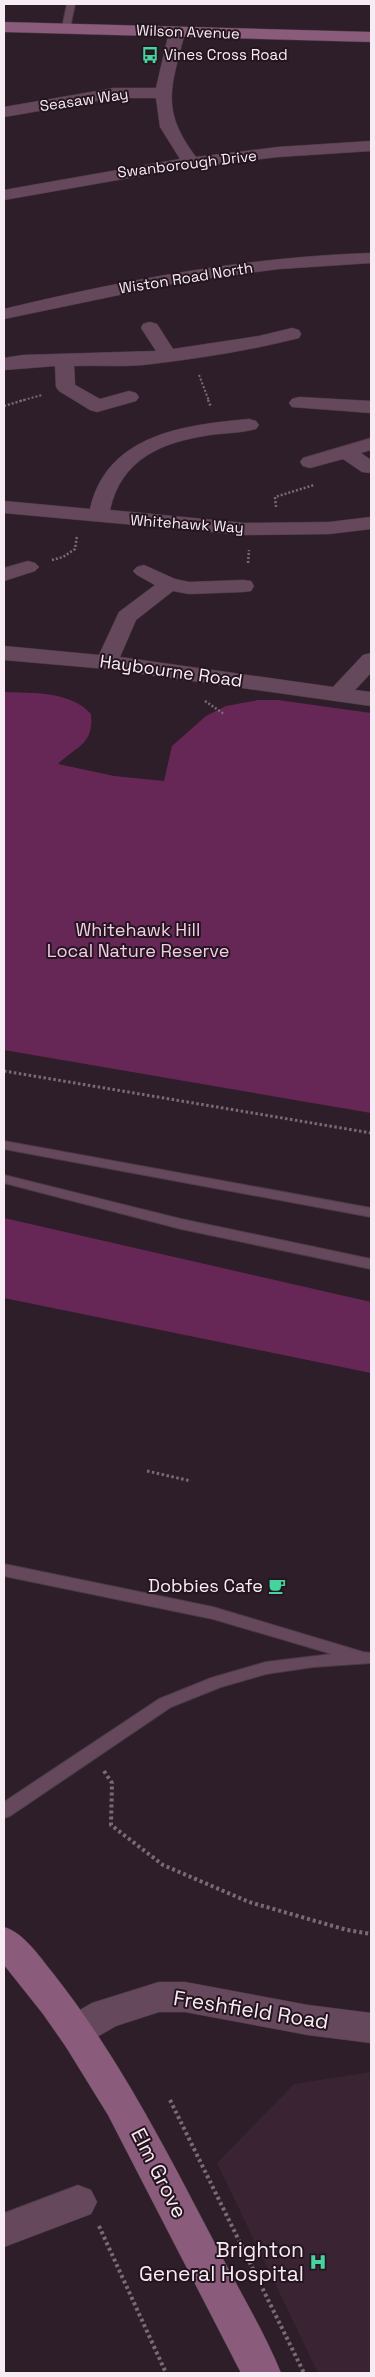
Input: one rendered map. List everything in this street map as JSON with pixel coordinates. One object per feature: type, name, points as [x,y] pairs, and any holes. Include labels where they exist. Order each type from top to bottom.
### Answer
[{"type":"street","name":"Wilson Avenue","points":[[4,27],[371,37]]},
{"type":"street","points":[[177,32],[164,93],[164,116],[168,128],[191,162]]},
{"type":"street","name":"Seasaw Way","points":[[4,112],[114,93],[164,93]]},
{"type":"street","name":"Swanborough Drive","points":[[4,195],[102,175],[191,162],[371,146]]},
{"type":"street","name":"Wiston Road North","points":[[4,314],[101,292],[264,265],[371,258]]},
{"type":"street","points":[[150,328],[177,354]]},
{"type":"street","points":[[4,364],[142,359],[259,342],[272,337],[292,334]]},
{"type":"street","points":[[64,361],[66,387],[97,406],[129,397]]},
{"type":"street","points":[[299,403],[371,407]]},
{"type":"street","points":[[201,408],[210,428]]},
{"type":"street","points":[[98,516],[103,495],[110,480],[132,457],[158,442],[210,428],[249,425]]},
{"type":"street","points":[[310,462],[371,444]]},
{"type":"street","points":[[346,452],[369,468]]},
{"type":"street","name":"Whitehawk Way","points":[[4,507],[246,529],[328,528],[371,523]]},
{"type":"street","points":[[4,575],[28,567]]},
{"type":"street","points":[[144,571],[169,584],[189,588],[243,586]]},
{"type":"street","points":[[107,662],[127,617],[169,584]]},
{"type":"street","name":"Haybourne Road","points":[[4,653],[107,662],[371,699]]},
{"type":"street","points":[[338,695],[371,660]]},
{"type":"street","name":"Elm Grove","points":[[4,1940],[25,1963],[77,2030],[130,2117],[261,2373]]},
{"type":"street","name":"Freshfield Road","points":[[77,2030],[105,2014],[160,1997],[185,1997],[308,2020],[371,2028]]},
{"type":"street","points":[[4,2230],[88,2212]]},
{"type":"lane","points":[[66,28],[71,4]]},
{"type":"lane","points":[[4,1145],[371,1213]]},
{"type":"lane","points":[[4,1179],[181,1224],[371,1264]]},
{"type":"lane","points":[[4,1570],[213,1613],[370,1659]]},
{"type":"lane","points":[[4,1811],[165,1703],[217,1682],[266,1668],[304,1662],[370,1659]]},
{"type":"path","points":[[177,354],[203,381],[212,407],[201,408]]},
{"type":"path","points":[[4,406],[66,387]]},
{"type":"path","points":[[279,530],[274,497],[327,481],[302,464],[310,462]]},
{"type":"path","points":[[243,586],[253,585],[248,568],[250,542],[246,529]]},
{"type":"path","points":[[28,567],[70,553],[77,543],[75,533]]},
{"type":"path","points":[[4,1071],[371,1133]]},
{"type":"path","points":[[147,1471],[191,1480]]},
{"type":"path","points":[[92,1751],[112,1783],[111,1825],[163,1865],[249,1902],[347,1930],[371,1934]]},
{"type":"path","points":[[170,2100],[304,2373]]},
{"type":"path","points":[[88,2212],[166,2373]]},
{"type":"shaded area","name":"Brighton General Hospital","points":[[371,2072],[371,2373],[318,2373],[217,2163],[294,2084]]},
{"type":"green space","name":"Whitehawk Hill Local Nature Reserve","points":[[4,692],[39,693],[62,697],[83,706],[91,714],[90,732],[87,739],[58,764],[114,776],[164,781],[172,746],[206,716],[226,706],[258,700],[278,700],[371,713],[371,1113],[4,1050]]},
{"type":"green space","points":[[4,1218],[371,1302],[371,1373],[4,1298]]},
{"type":"place","name":"Vines Cross Road","points":[[150,55]]},
{"type":"place","name":"Dobbies Cafe","points":[[277,1586]]},
{"type":"place","name":"Brighton General Hospital","points":[[318,2262]]}]
